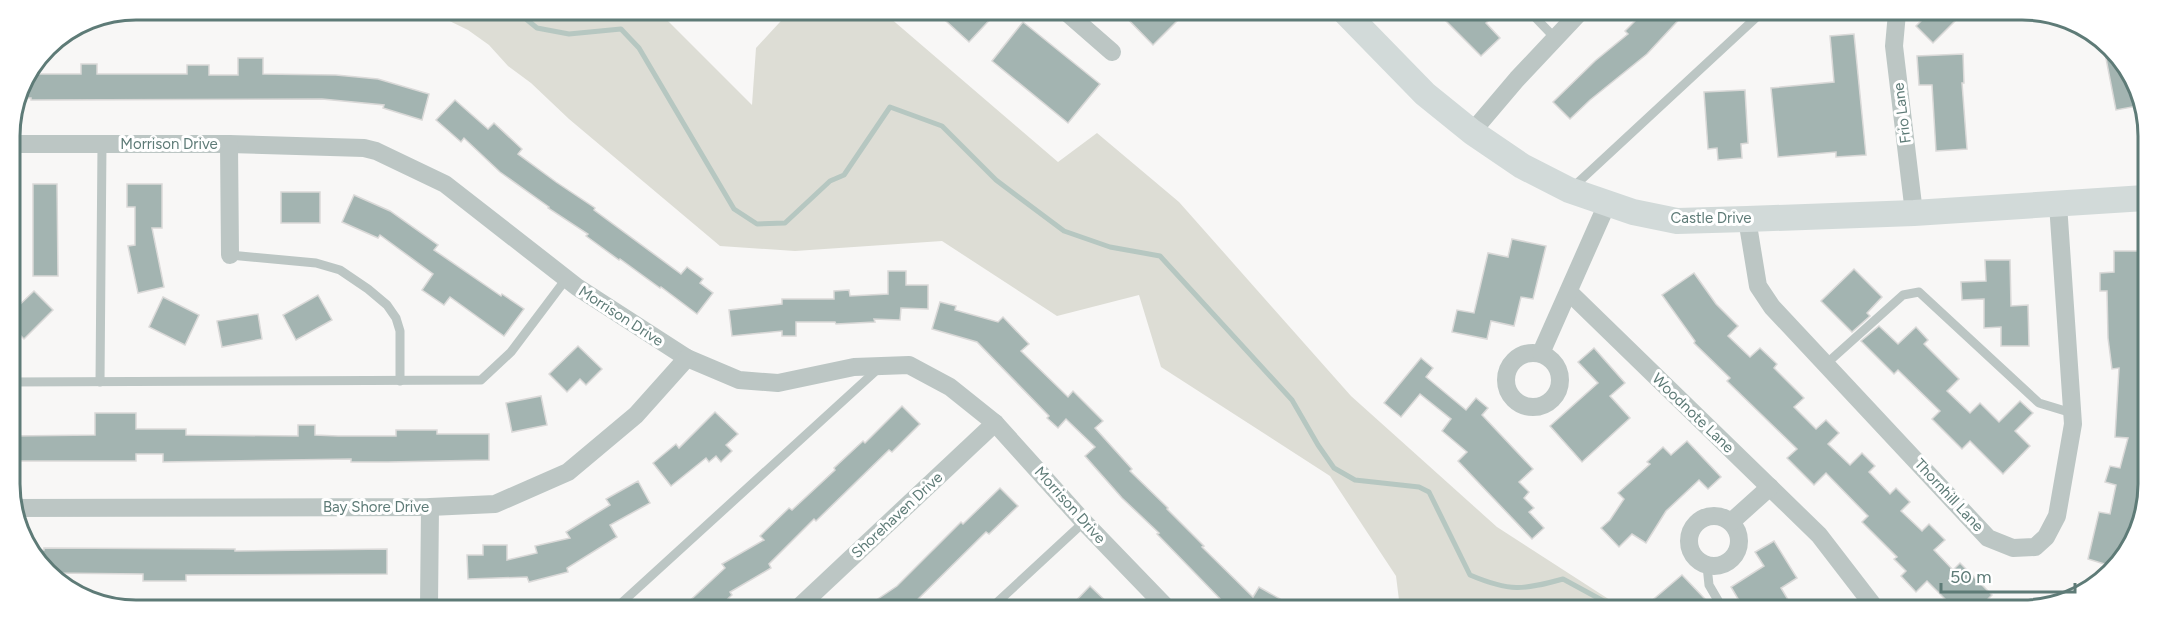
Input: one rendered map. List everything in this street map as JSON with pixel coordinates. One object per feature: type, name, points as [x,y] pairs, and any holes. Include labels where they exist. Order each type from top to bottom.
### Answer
[{"type":"main road","name":"Castle Drive","points":[[1353,20],[1425,94],[1472,132],[1522,166],[1569,190],[1633,212],[1677,221],[1914,213],[2138,198]]},
{"type":"street","points":[[1075,20],[1112,52]]},
{"type":"street","points":[[1472,132],[1517,79],[1573,20]]},
{"type":"street","name":"Frio Lane","points":[[1896,20],[1894,46],[1914,213]]},
{"type":"street","name":"Morrison Drive","points":[[20,144],[229,144],[364,148],[376,151],[445,184],[566,279],[687,358],[739,380],[778,383],[854,367],[909,365],[950,387],[995,423],[1084,522],[1159,599]]},
{"type":"street","points":[[229,144],[230,255]]},
{"type":"street","points":[[1541,353],[1607,204]]},
{"type":"street","name":"Thornhill Lane","points":[[1747,219],[1758,286],[1772,307],[1988,538],[2013,548],[2035,547],[2046,537],[2057,516],[2073,424],[2058,204]]},
{"type":"street","name":"Woodnote Lane","points":[[1569,292],[1820,535],[1868,599]]},
{"type":"street","name":"Bay Shore Drive","points":[[23,508],[430,507],[495,504],[568,472],[636,415],[687,358]]},
{"type":"street","name":"Shorehaven Drive","points":[[807,600],[995,423]]},
{"type":"street","points":[[1731,522],[1770,487]]},
{"type":"street","points":[[429,600],[430,507]]},
{"type":"street","points":[[1707,517],[1724,518],[1731,522],[1739,537],[1737,554],[1724,565],[1707,566],[1700,563],[1690,550],[1688,542],[1694,526],[1707,517]]},
{"type":"lane","points":[[1538,20],[1556,38]]},
{"type":"lane","points":[[1569,190],[1753,20]]},
{"type":"lane","points":[[100,382],[102,144]]},
{"type":"lane","points":[[230,255],[316,263],[340,270],[368,289],[387,305],[396,318],[400,331],[400,381]]},
{"type":"lane","points":[[19,382],[481,380],[511,352],[566,279]]},
{"type":"lane","points":[[1826,364],[1903,295],[1919,292],[2039,402],[2072,413]]},
{"type":"lane","points":[[625,600],[882,366]]},
{"type":"lane","points":[[1000,600],[1084,522]]},
{"type":"lane","points":[[1707,566],[1709,585],[1717,599]]},
{"type":"shaded area","points":[[448,20],[667,20],[752,105],[756,48],[782,20],[892,20],[1058,162],[1097,133],[1179,202],[1351,396],[1497,527],[1609,599],[1399,599],[1396,576],[1330,476],[1161,367],[1139,295],[1057,316],[942,241],[795,251],[720,246],[569,119],[531,83],[508,66],[489,45],[468,30]]},
{"type":"building","points":[[945,20],[990,20],[969,42]]},
{"type":"building","points":[[1129,20],[1178,20],[1153,45]]},
{"type":"building","points":[[1445,20],[1489,20],[1486,23],[1500,38],[1481,56]]},
{"type":"building","points":[[1636,20],[1679,20],[1647,54],[1570,119],[1553,102],[1595,61],[1628,34],[1625,31]]},
{"type":"building","points":[[1922,20],[1956,20],[1933,43],[1916,26]]},
{"type":"building","points":[[1023,22],[1100,84],[1068,123],[992,61]]},
{"type":"building","points":[[1854,34],[1866,155],[1836,157],[1836,152],[1778,157],[1771,88],[1834,82],[1830,36]]},
{"type":"building","points":[[1963,54],[1964,83],[1962,83],[1967,149],[1936,151],[1932,85],[1919,85],[1917,56]]},
{"type":"building","points":[[2105,55],[2126,84],[2133,107],[2116,110]]},
{"type":"building","points":[[238,58],[263,58],[263,74],[336,75],[378,79],[429,94],[422,120],[383,108],[384,105],[322,99],[31,100],[31,98],[26,98],[37,74],[81,74],[81,64],[97,64],[97,74],[187,74],[187,65],[209,65],[209,75],[238,75]]},
{"type":"building","points":[[1745,90],[1748,143],[1741,144],[1742,158],[1718,160],[1717,148],[1708,149],[1704,92]]},
{"type":"building","points":[[455,100],[488,129],[494,123],[522,149],[518,154],[595,208],[594,210],[681,274],[687,267],[703,279],[700,283],[713,293],[697,314],[586,236],[588,234],[548,208],[500,172],[464,138],[461,142],[436,120]]},
{"type":"building","points":[[33,184],[57,184],[58,276],[33,276]]},
{"type":"building","points":[[127,184],[162,184],[162,228],[152,228],[164,287],[138,293],[128,246],[135,245],[135,207],[127,207]]},
{"type":"building","points":[[281,192],[320,192],[320,223],[281,223]]},
{"type":"building","points":[[354,195],[390,211],[438,245],[434,250],[524,309],[504,336],[450,297],[444,305],[422,290],[433,274],[380,235],[378,238],[342,222]]},
{"type":"building","points":[[1512,239],[1546,246],[1533,299],[1521,297],[1514,326],[1491,321],[1487,339],[1452,332],[1457,310],[1474,313],[1488,253],[1508,257]]},
{"type":"building","points":[[2114,251],[2138,251],[2137,499],[2129,528],[2118,548],[2105,564],[2088,559],[2099,512],[2110,514],[2116,485],[2105,482],[2110,466],[2120,468],[2128,438],[2115,437],[2119,368],[2112,369],[2108,338],[2107,291],[2100,291],[2100,273],[2114,272]]},
{"type":"building","points":[[1985,260],[2010,260],[2011,306],[2028,305],[2029,346],[2001,346],[2001,327],[1984,328],[1984,299],[1962,300],[1961,282],[1986,281]]},
{"type":"building","points":[[1854,269],[1882,297],[1867,313],[1870,316],[1852,332],[1821,301]]},
{"type":"building","points":[[888,271],[906,271],[906,285],[928,285],[928,309],[901,308],[900,320],[874,319],[875,322],[836,324],[835,322],[796,322],[796,336],[782,336],[782,331],[732,336],[729,310],[782,304],[782,299],[834,299],[834,291],[849,290],[850,296],[888,294]]},
{"type":"building","points":[[1694,273],[1716,304],[1738,326],[1728,336],[1750,357],[1760,348],[1777,364],[1774,368],[1804,398],[1794,407],[1816,429],[1826,420],[1839,433],[1828,444],[1850,465],[1862,453],[1875,466],[1869,472],[1890,494],[1896,488],[1910,502],[1901,511],[1922,531],[1929,524],[1945,540],[1934,550],[1953,570],[1960,563],[1992,595],[1988,599],[1945,599],[1927,581],[1916,592],[1901,576],[1906,571],[1894,559],[1897,557],[1862,522],[1868,516],[1826,473],[1814,485],[1787,458],[1797,449],[1727,381],[1730,378],[1694,343],[1695,341],[1662,295]]},
{"type":"building","points":[[34,291],[53,310],[24,339],[19,334],[20,305]]},
{"type":"building","points":[[318,295],[332,320],[296,340],[283,315]]},
{"type":"building","points":[[163,297],[199,315],[185,345],[149,327]]},
{"type":"building","points":[[940,302],[956,306],[955,310],[998,322],[1003,317],[1029,344],[1021,351],[1068,397],[1073,391],[1103,421],[1095,428],[1132,469],[1130,471],[1204,546],[1202,547],[1253,597],[1259,587],[1281,599],[1221,599],[1157,534],[1159,533],[1122,498],[1085,456],[1095,447],[1066,419],[1058,428],[977,342],[932,329]]},
{"type":"building","points":[[258,314],[262,339],[222,347],[217,321]]},
{"type":"building","points":[[1879,326],[1898,344],[1916,327],[1928,340],[1924,344],[1959,379],[1947,391],[1970,413],[1980,403],[1999,422],[2020,401],[2033,413],[2015,431],[2030,446],[2003,474],[1970,441],[1962,449],[1932,419],[1940,411],[1898,370],[1894,374],[1861,341]]},
{"type":"building","points":[[578,346],[602,369],[586,385],[580,379],[567,392],[549,374]]},
{"type":"building","points":[[1594,348],[1625,383],[1610,396],[1630,418],[1582,462],[1550,426],[1598,383],[1578,362]]},
{"type":"building","points":[[1421,358],[1433,368],[1426,377],[1466,410],[1476,398],[1488,408],[1482,415],[1533,469],[1519,482],[1529,492],[1524,498],[1534,508],[1529,512],[1544,528],[1532,539],[1458,461],[1467,452],[1442,431],[1451,419],[1420,394],[1401,417],[1384,403]]},
{"type":"building","points":[[541,396],[547,425],[512,432],[506,403]]},
{"type":"building","points":[[902,406],[920,424],[892,452],[889,450],[816,521],[814,519],[769,564],[771,568],[730,592],[732,595],[727,600],[691,600],[725,568],[722,564],[764,540],[760,536],[789,508],[792,510],[863,441],[865,443]]},
{"type":"building","points":[[715,412],[738,434],[726,445],[732,451],[721,462],[716,456],[709,462],[706,458],[671,486],[653,463],[676,444],[679,448]]},
{"type":"building","points":[[95,413],[136,413],[136,429],[186,429],[186,435],[298,436],[298,425],[315,425],[315,435],[338,436],[396,436],[396,430],[437,430],[437,434],[489,434],[489,460],[351,462],[351,459],[163,462],[163,454],[136,454],[136,461],[19,461],[19,436],[95,435]]},
{"type":"building","points":[[1687,441],[1721,477],[1708,489],[1699,480],[1666,511],[1646,543],[1632,534],[1619,547],[1601,528],[1610,520],[1624,499],[1618,493],[1650,464],[1647,462],[1663,447],[1671,455]]},
{"type":"building","points":[[638,481],[650,503],[610,525],[617,537],[567,568],[568,572],[529,582],[527,577],[468,579],[467,555],[483,555],[483,545],[507,545],[507,560],[537,553],[535,546],[570,538],[566,532],[610,505],[606,499]]},
{"type":"building","points":[[1000,488],[1018,506],[989,534],[986,532],[918,600],[877,600],[897,586],[961,522],[963,524]]},
{"type":"building","points":[[1774,541],[1797,578],[1781,588],[1788,599],[1738,599],[1731,587],[1764,566],[1755,552]]},
{"type":"building","points":[[44,548],[235,549],[235,551],[387,549],[387,574],[186,575],[186,581],[143,581],[143,574],[62,573],[40,550]]},
{"type":"building","points":[[1682,575],[1705,599],[1705,599],[1654,599]]},
{"type":"building","points":[[1090,586],[1104,599],[1077,600]]},
{"type":"waterway","points":[[527,20],[537,28],[569,34],[621,29],[639,48],[734,209],[757,224],[785,223],[830,181],[844,175],[890,107],[942,126],[996,180],[1064,231],[1110,247],[1160,256],[1292,400],[1334,468],[1355,480],[1419,487],[1429,492],[1470,575],[1484,581],[1516,588],[1563,579],[1600,599]]}]
